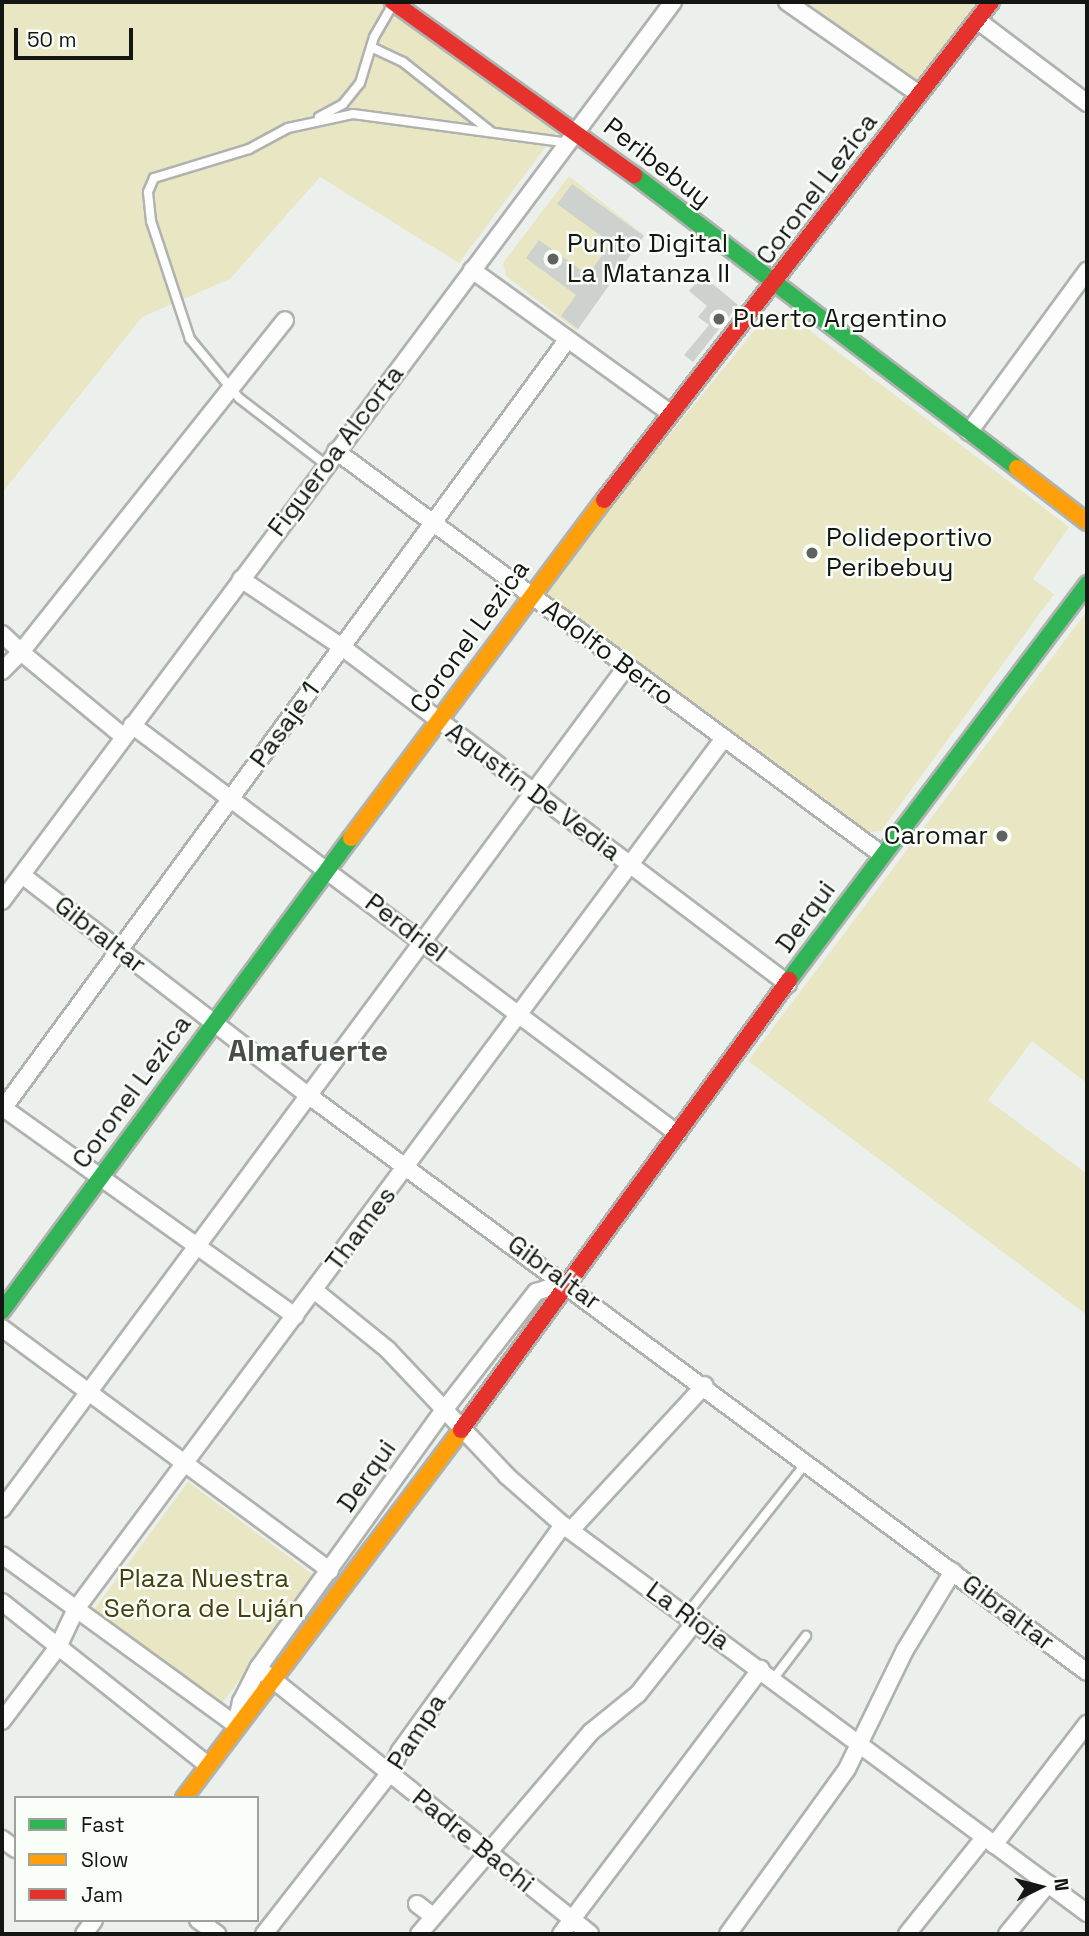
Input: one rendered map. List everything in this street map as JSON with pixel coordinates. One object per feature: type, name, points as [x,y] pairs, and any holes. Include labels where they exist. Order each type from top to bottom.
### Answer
[{"type":"street","name":"Peribebuy","points":[[394,2],[1087,522]]},
{"type":"street","name":"Figueroa Alcorta","points":[[2,901],[325,464],[673,2]]},
{"type":"street","points":[[787,2],[919,94]]},
{"type":"street","name":"Coronel Lezica","points":[[2,1311],[326,868],[440,722],[530,595],[670,413],[775,286],[991,2]]},
{"type":"street","points":[[978,20],[1087,103]]},
{"type":"street","points":[[472,270],[670,413]]},
{"type":"street","points":[[969,432],[1087,271]]},
{"type":"street","points":[[2,671],[21,652],[285,320]]},
{"type":"street","name":"Pasaje 1","points":[[2,1109],[568,339]]},
{"type":"street","name":"Adolfo Berro","points":[[336,451],[881,854]]},
{"type":"street","name":"Agustín De Vedia","points":[[241,579],[342,647],[788,984]]},
{"type":"street","name":"Derqui","points":[[185,1796],[236,1725],[274,1682],[464,1427],[881,854],[1087,584]]},
{"type":"street","name":"Perdriel","points":[[2,635],[128,731],[233,796],[678,1134]]},
{"type":"street","points":[[2,1509],[308,1095],[425,942],[627,666]]},
{"type":"street","name":"Thames","points":[[2,1721],[58,1647],[76,1609],[407,1168],[629,863],[724,738]]},
{"type":"street","name":"Gibraltar","points":[[22,875],[308,1095],[567,1282],[1087,1672]]},
{"type":"street","points":[[2,1109],[102,1176],[295,1316]]},
{"type":"street","name":"Derqui","points":[[236,1725],[241,1702],[260,1667],[444,1410],[536,1292],[567,1282]]},
{"type":"street","name":"La Rioja","points":[[314,1290],[388,1350],[508,1476],[567,1528],[1087,1913]]},
{"type":"street","points":[[2,1328],[330,1572]]},
{"type":"street","name":"Pampa","points":[[264,1934],[390,1773],[400,1751],[567,1528],[705,1385]]},
{"type":"street","points":[[2,1555],[236,1725]]},
{"type":"street","points":[[728,1934],[836,1787],[860,1745],[905,1650],[953,1572]]},
{"type":"street","points":[[2,1602],[208,1765]]},
{"type":"street","points":[[419,1934],[486,1852],[591,1732],[638,1694],[691,1619]]},
{"type":"street","name":"Padre Bachi","points":[[260,1667],[274,1682],[590,1934]]},
{"type":"street","points":[[561,1934],[767,1674]]},
{"type":"street","points":[[906,1934],[989,1841],[1087,1724]]},
{"type":"street","points":[[1007,1934],[1048,1884]]},
{"type":"street","points":[[417,1904],[433,1916]]},
{"type":"street","points":[[201,1922],[217,1934]]},
{"type":"lane","points":[[325,464],[230,389],[190,339],[151,221],[148,192],[154,178],[248,149],[343,104],[360,83],[371,47],[394,2]]},
{"type":"lane","points":[[371,47],[403,62],[492,133]]},
{"type":"lane","points":[[314,120],[366,113],[492,133],[570,136]]},
{"type":"lane","points":[[691,1619],[807,1462]]},
{"type":"lane","points":[[767,1674],[806,1636]]},
{"type":"green space","points":[[2,2],[382,2],[556,133],[459,263],[320,177],[230,279],[142,317],[2,493]]},
{"type":"green space","points":[[807,2],[981,2],[918,86]]},
{"type":"green space","points":[[569,176],[644,235],[577,331],[506,276],[503,263]]},
{"type":"green space","name":"Polideportivo Peribebuy","points":[[784,311],[1069,527],[1033,579],[1054,594],[881,831],[867,832],[548,595],[547,584],[769,313]]},
{"type":"green space","name":"Caromar","points":[[1087,611],[1087,1083],[1032,1041],[988,1100],[1087,1174],[1087,1315],[748,1061]]},
{"type":"green space","name":"Plaza Nuestra Señora de Luján","points":[[188,1482],[316,1577],[220,1706],[93,1611]]},
{"type":"building","points":[[572,184],[644,236],[578,329],[561,316],[576,295],[526,258],[539,240],[588,275],[611,243],[557,204]]},
{"type":"building","name":"Puerto Argentino","points":[[702,275],[738,305],[693,362],[684,355],[709,325],[698,317],[707,306],[689,291]]},
{"type":"traffic: fast","points":[[634,175],[1017,468]]},
{"type":"traffic: fast","points":[[789,980],[1087,584]]},
{"type":"traffic: fast","points":[[2,1311],[351,838]]},
{"type":"traffic: slow","points":[[1017,468],[1087,522]]},
{"type":"traffic: slow","points":[[351,838],[604,500]]},
{"type":"traffic: slow","points":[[186,1796],[461,1430]]},
{"type":"traffic: jam","points":[[393,2],[634,175]]},
{"type":"traffic: jam","points":[[604,500],[991,2]]},
{"type":"traffic: jam","points":[[461,1430],[789,980]]},
{"type":"place","name":"Punto Digital La Matanza II","points":[[553,259]]},
{"type":"place","name":"Puerto Argentino","points":[[719,319]]},
{"type":"place","name":"Polideportivo Peribebuy","points":[[812,553]]},
{"type":"place","name":"Caromar","points":[[1002,836]]},
{"type":"district","name":"Almafuerte","points":[[308,1051]]}]
